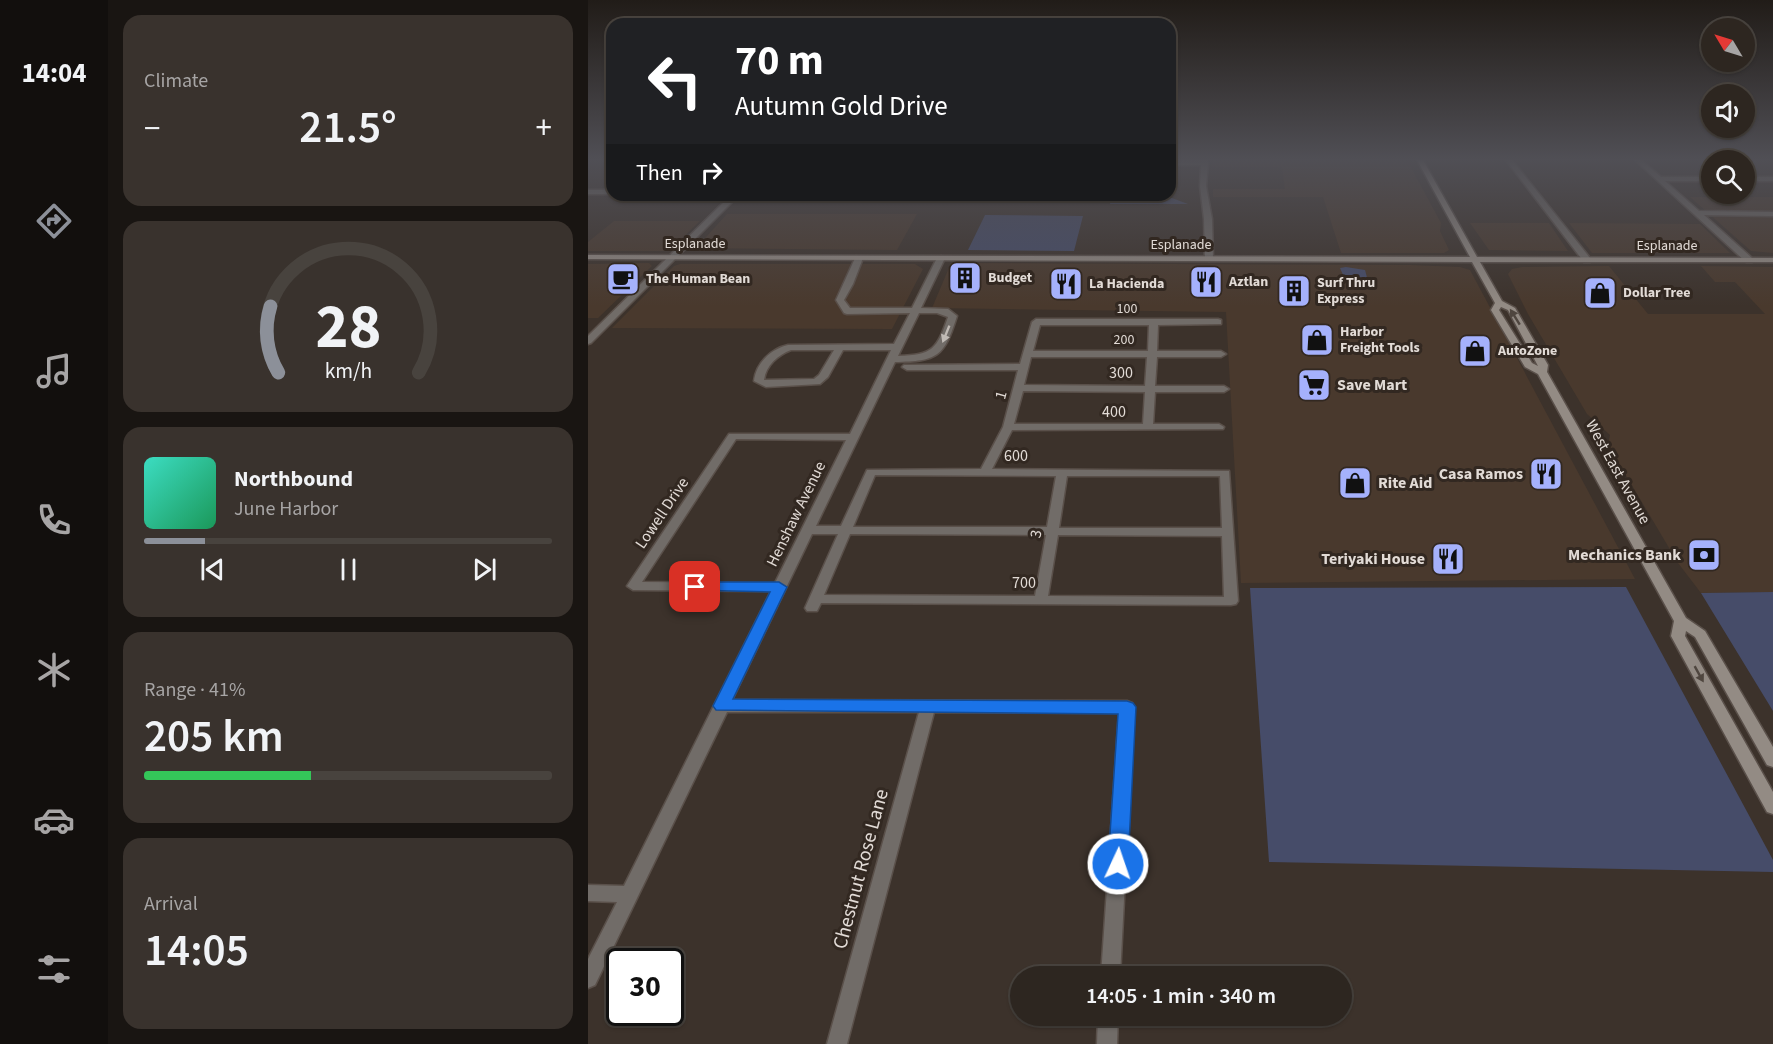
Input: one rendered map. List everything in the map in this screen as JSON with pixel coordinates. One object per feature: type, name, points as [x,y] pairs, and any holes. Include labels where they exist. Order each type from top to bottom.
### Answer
[{"type":"main road","name":"West East Avenue","points":[[1447,209],[1500,303],[1496,310],[1528,366],[1542,372],[1681,621],[1700,634],[1773,761]]},
{"type":"main road","name":"Esplanade","points":[[588,257],[1773,260]]},
{"type":"main road","name":"West East Avenue","points":[[1681,621],[1678,636],[1773,807]]},
{"type":"street","points":[[588,341],[721,209]]},
{"type":"street","points":[[1206,209],[1209,259]]},
{"type":"street","points":[[1547,209],[1587,260]]},
{"type":"street","points":[[1694,209],[1749,260]]},
{"type":"street","points":[[1699,213],[1773,214]]},
{"type":"street","points":[[859,258],[840,300],[847,311],[945,311],[953,316],[940,350],[925,358],[892,358]]},
{"type":"street","name":"Henshaw Avenue","points":[[588,980],[941,258]]},
{"type":"street","name":"100","points":[[1036,322],[1218,322]]},
{"type":"street","name":"1","points":[[985,472],[1008,427],[1036,322]]},
{"type":"street","points":[[1148,427],[1154,322]]},
{"type":"street","points":[[840,348],[824,377],[817,382],[766,384],[758,380],[776,352],[791,347],[840,348],[892,358],[1023,367]]},
{"type":"street","name":"200","points":[[1027,354],[1221,354]]},
{"type":"street","name":"300","points":[[1018,388],[1224,389]]},
{"type":"street","name":"400","points":[[1008,427],[1220,428]]},
{"type":"street","name":"Lowell Drive","points":[[779,587],[633,586],[732,436],[853,437]]},
{"type":"street","name":"600","points":[[814,604],[871,472],[1225,473],[1227,532]]},
{"type":"street","name":"3","points":[[1041,600],[1062,473]]},
{"type":"street","points":[[808,530],[1227,532]]},
{"type":"street","name":"700","points":[[814,604],[1041,600],[1231,601],[1227,532]]},
{"type":"street","points":[[722,706],[1127,707],[1112,966]]},
{"type":"street","name":"Chestnut Rose Lane","points":[[837,1044],[928,706]]},
{"type":"street","points":[[588,893],[630,894]]},
{"type":"street","points":[[1107,1044],[1108,1026]]},
{"type":"shaded area","points":[[1327,209],[1433,209],[1441,223],[1440,231],[1449,250],[1444,253],[1341,253]]},
{"type":"shaded area","points":[[1703,209],[1773,209],[1773,253],[1751,251]]},
{"type":"shaded area","points":[[727,214],[917,214],[897,250],[696,248]]},
{"type":"shaded area","points":[[985,215],[1083,216],[1074,251],[968,250]]},
{"type":"shaded area","points":[[614,221],[700,221],[672,248],[665,251],[588,251],[588,242]]},
{"type":"shaded area","points":[[1470,223],[1549,223],[1568,251],[1489,250]]},
{"type":"shaded area","points":[[1569,223],[1700,224],[1730,253],[1592,253]]},
{"type":"shaded area","points":[[649,263],[652,266],[598,318],[588,318],[588,264]]},
{"type":"shaded area","points":[[951,263],[1411,265],[1460,267],[1470,270],[1635,579],[1241,583],[1226,312],[932,308]]},
{"type":"shaded area","points":[[680,264],[915,264],[923,269],[892,329],[612,328],[674,266]]},
{"type":"shaded area","points":[[1609,266],[1648,314],[1765,314],[1735,282],[1715,282],[1701,266],[1773,267],[1773,592],[1701,593],[1678,563],[1608,445],[1610,435],[1587,414],[1528,314],[1508,274],[1512,269],[1522,267]]},
{"type":"shaded area","points":[[1340,268],[1365,270],[1369,285],[1347,284]]},
{"type":"shaded area","points":[[1626,587],[1773,860],[1773,872],[1269,862],[1250,588]]},
{"type":"shaded area","points":[[1773,592],[1773,711],[1701,593]]},
{"type":"place","name":"Budget","points":[[965,278]]},
{"type":"place","name":"The Human Bean","points":[[623,279]]},
{"type":"place","name":"Aztlan","points":[[1206,282]]},
{"type":"place","name":"La Hacienda","points":[[1066,284]]},
{"type":"place","name":"Surf Thru Express","points":[[1294,291]]},
{"type":"place","name":"Dollar Tree","points":[[1600,293]]},
{"type":"place","name":"Harbor Freight Tools","points":[[1317,340]]},
{"type":"place","name":"AutoZone","points":[[1475,351]]},
{"type":"place","name":"Save Mart","points":[[1314,385]]},
{"type":"place","name":"Casa Ramos","points":[[1546,474]]},
{"type":"place","name":"Rite Aid","points":[[1355,483]]},
{"type":"place","name":"Mechanics Bank","points":[[1704,555]]},
{"type":"place","name":"Teriyaki House","points":[[1448,559]]},
{"type":"route","points":[[695,587],[779,587],[722,706],[1127,707],[1118,864]]}]
